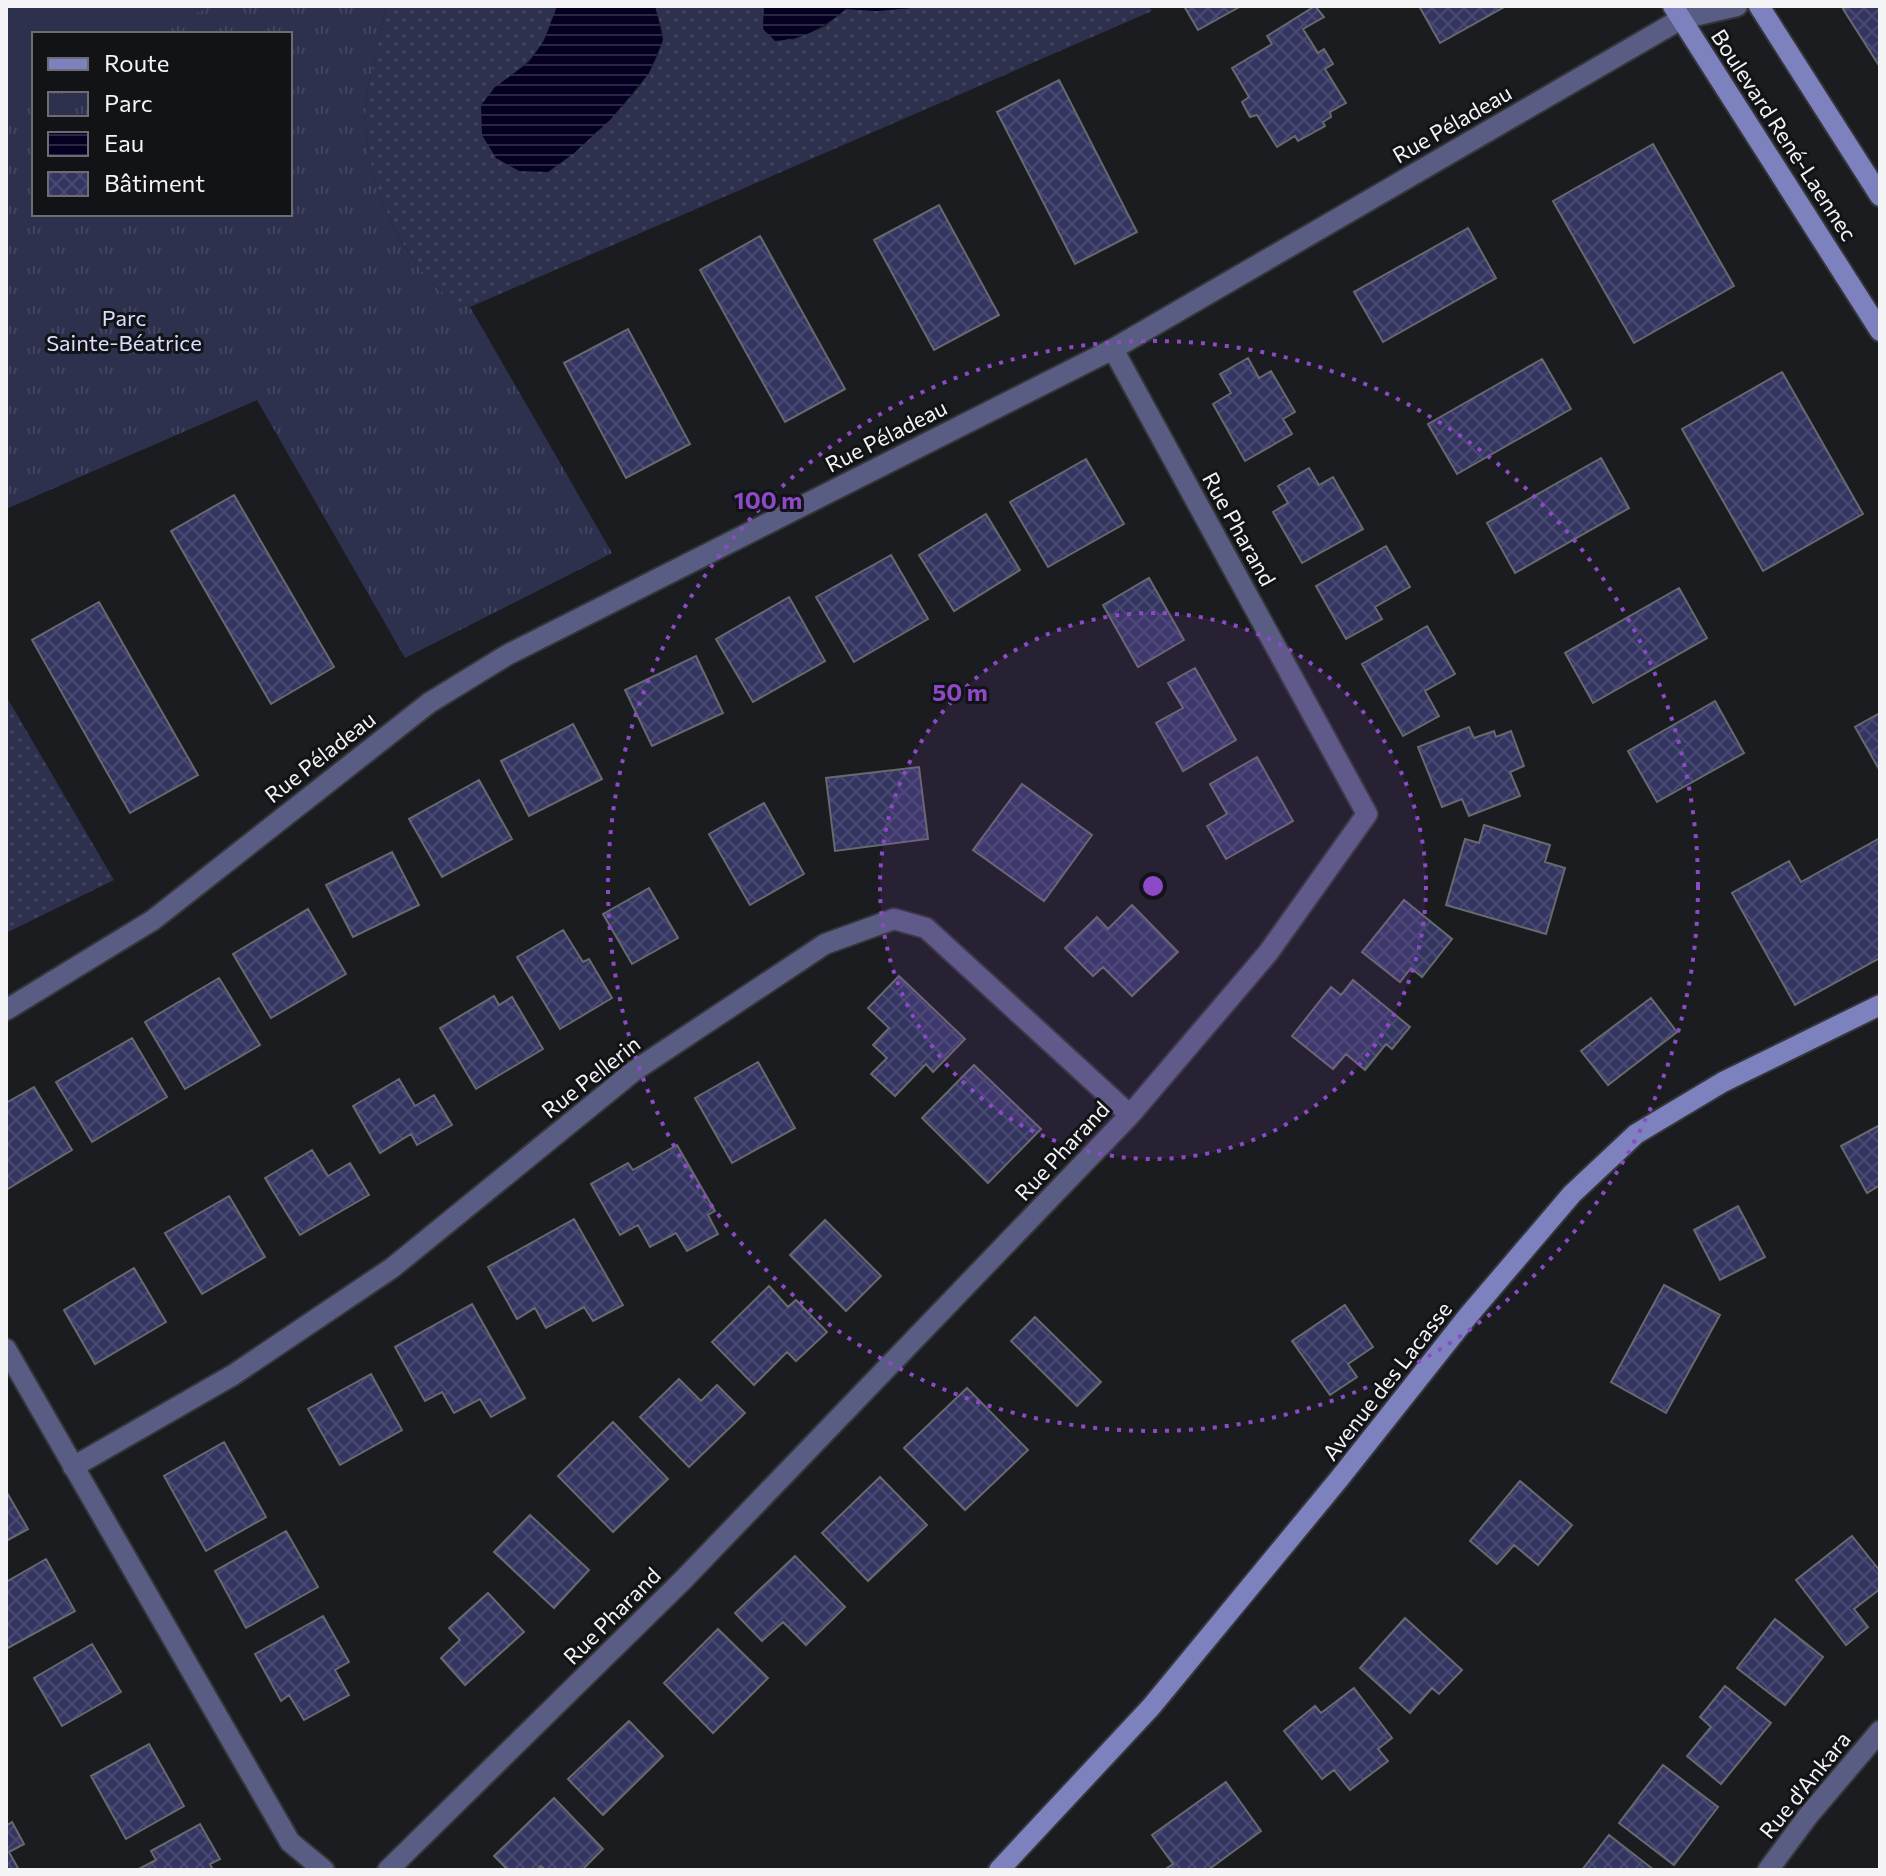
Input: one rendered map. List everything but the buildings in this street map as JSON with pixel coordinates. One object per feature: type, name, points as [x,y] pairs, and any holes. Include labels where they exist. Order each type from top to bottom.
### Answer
[{"type":"street","name":"Rue Péladeau","points":[[6,1010],[153,920],[429,703],[507,655],[1113,349],[1677,12],[1737,6]]},
{"type":"street","points":[[1759,6],[1880,196]]},
{"type":"street","name":"Boulevard René-Laennec","points":[[1677,12],[1880,331]]},
{"type":"street","name":"Rue Pharand","points":[[388,1870],[683,1580],[1130,1115],[1268,953],[1367,814],[1113,349]]},
{"type":"street","name":"Rue Pellerin","points":[[73,1467],[233,1375],[392,1268],[634,1071],[800,960],[825,944],[894,919],[926,928],[1130,1115]]},
{"type":"street","name":"Avenue des Lacasse","points":[[999,1870],[1151,1707],[1339,1479],[1468,1316],[1572,1194],[1636,1134],[1723,1082],[1880,1005]]},
{"type":"street","points":[[6,1349],[290,1842],[324,1870]]},
{"type":"street","name":"Rue d'Ankara","points":[[1768,1870],[1808,1816],[1880,1731]]},
{"type":"green space","name":"Parc Sainte-Béatrice","points":[[6,6],[386,6],[366,103],[366,128],[369,155],[386,209],[398,235],[429,280],[450,299],[470,307],[612,553],[405,658],[257,400],[6,509]]},
{"type":"green space","points":[[6,6],[212,6],[155,32],[32,32],[32,88],[6,100]]},
{"type":"green space","points":[[386,6],[557,6],[541,44],[514,74],[573,154],[638,89],[657,58],[663,38],[655,6],[764,6],[763,29],[793,40],[824,27],[846,9],[1149,6],[1152,11],[470,307],[448,297],[413,258],[398,235],[376,182],[369,155],[366,103]]},
{"type":"green space","points":[[6,696],[114,880],[6,933]]},
{"type":"water","points":[[557,6],[655,6],[663,40],[649,73],[611,119],[573,154],[548,172],[519,171],[496,158],[482,135],[481,105],[495,87],[529,62],[544,41]]},
{"type":"water","points":[[764,6],[935,6],[876,11],[846,9],[813,31],[775,41],[763,29]]}]
